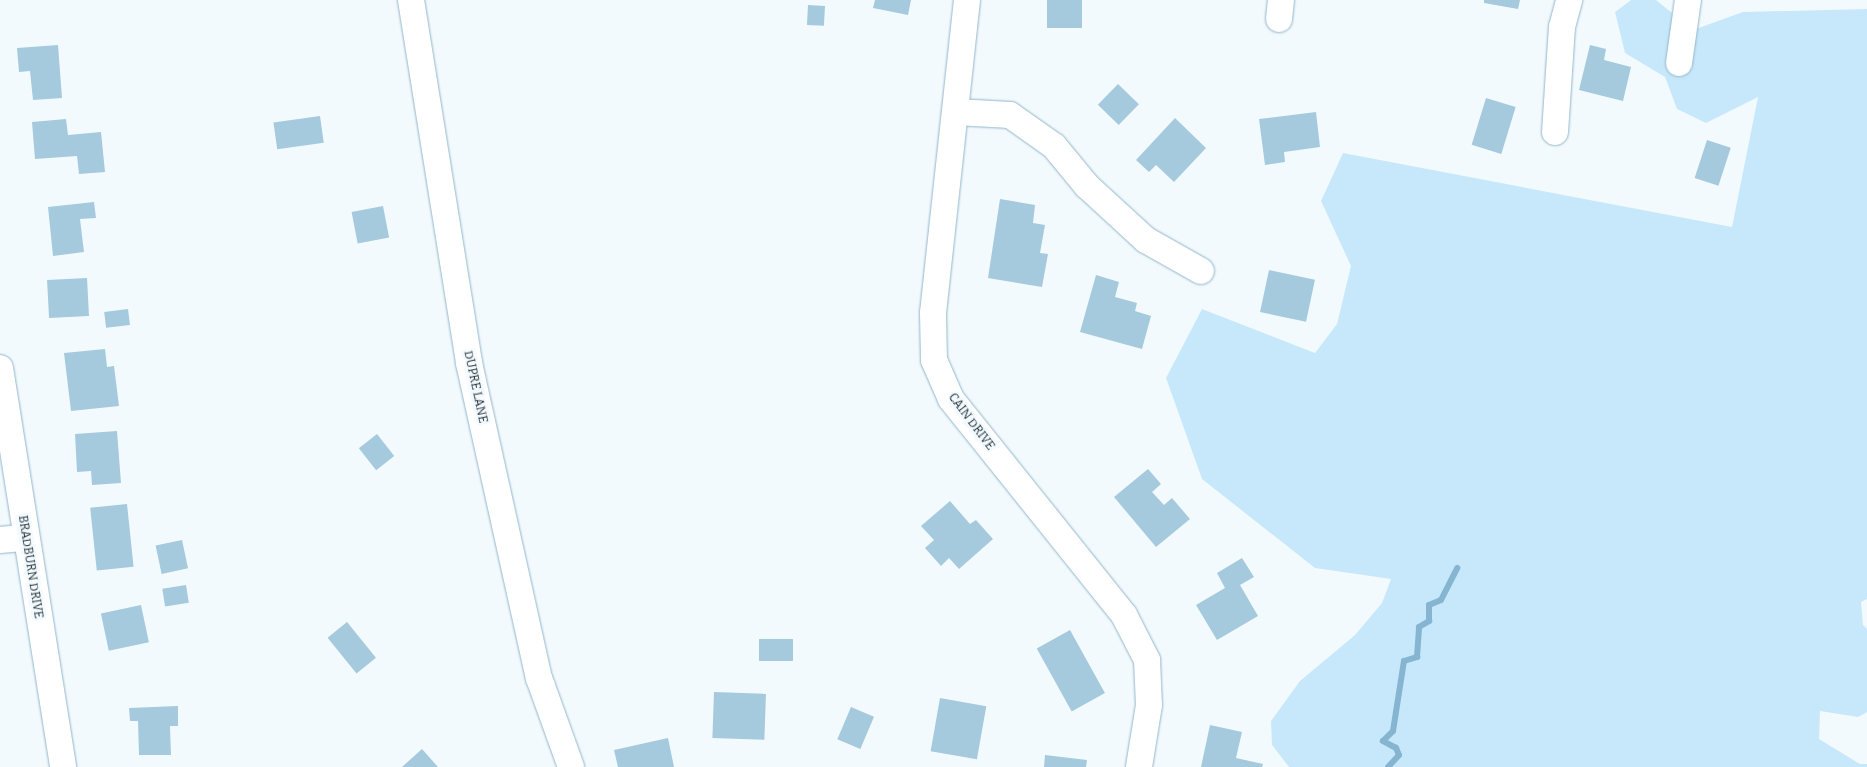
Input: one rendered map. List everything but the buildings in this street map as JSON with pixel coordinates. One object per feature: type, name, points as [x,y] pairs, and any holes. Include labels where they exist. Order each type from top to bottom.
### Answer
[{"type":"street","name":"DUPRE LANE","points":[[411,0],[469,363],[539,678],[571,767]]},
{"type":"street","name":"CAIN DRIVE","points":[[967,0],[933,313],[934,360],[951,399],[1128,622],[1147,660],[1148,705],[1139,767]]},
{"type":"street","points":[[1555,132],[1562,27],[1569,0]]},
{"type":"street","points":[[1679,63],[1688,0]]},
{"type":"street","points":[[956,112],[1010,115],[1054,146],[1087,186],[1146,240],[1201,271]]},
{"type":"street","name":"BRADBURN DRIVE","points":[[0,368],[12,539],[63,767]]},
{"type":"shaded area","points":[[1631,0],[1656,0],[1693,30],[1743,12],[1867,9],[1867,599],[1861,602],[1863,625],[1867,629],[1867,712],[1858,717],[1820,711],[1819,739],[1860,764],[1867,764],[1867,767],[1289,767],[1272,745],[1271,721],[1300,681],[1355,635],[1382,603],[1391,579],[1315,568],[1202,479],[1166,378],[1202,309],[1315,353],[1337,324],[1351,266],[1321,201],[1343,153],[1732,227],[1758,97],[1706,123],[1677,109],[1665,77],[1625,53],[1615,12]]},
{"type":"waterway","points":[[1388,767],[1399,755],[1396,748],[1383,741],[1393,731],[1404,661],[1417,657],[1419,627],[1429,621],[1429,605],[1441,600],[1457,568]]}]
